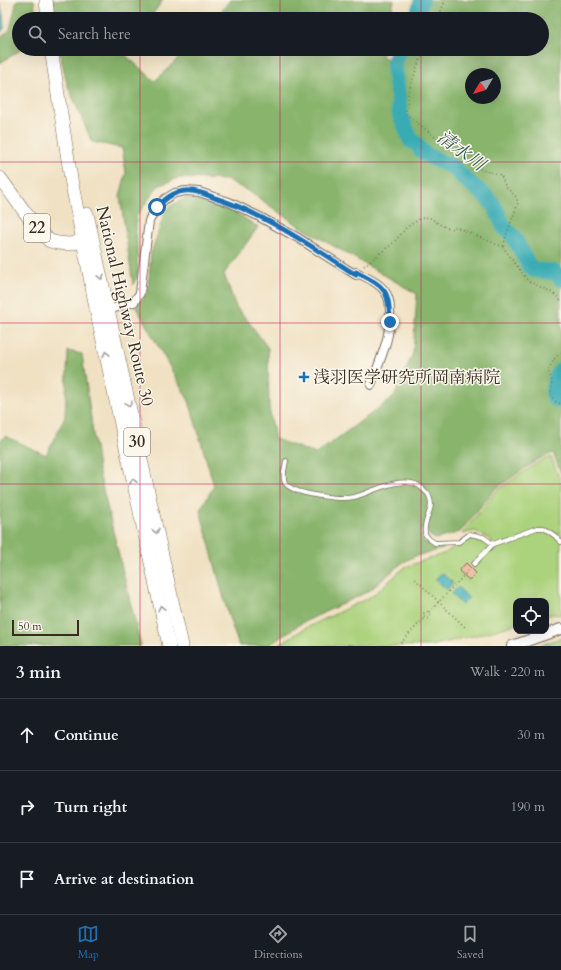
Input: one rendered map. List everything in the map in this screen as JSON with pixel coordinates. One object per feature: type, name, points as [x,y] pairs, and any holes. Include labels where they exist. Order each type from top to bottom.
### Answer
[{"type":"main road","points":[[46,0],[47,12]]},
{"type":"main road","name":"National Highway Route 30","points":[[52,56],[71,179],[88,240],[169,646]]},
{"type":"main road","name":"22","points":[[0,178],[38,230],[50,241],[58,244],[69,244],[88,240]]},
{"type":"main road","name":"National Highway Route 30","points":[[102,312],[182,646]]},
{"type":"street","points":[[102,312],[134,302],[140,293],[149,221],[157,207],[164,199],[175,193],[186,191],[199,192],[229,202],[258,216],[298,238],[356,275],[356,272],[377,283],[386,293],[390,304],[390,322],[387,342],[370,385]]},
{"type":"street","points":[[512,646],[561,629]]},
{"type":"lane","points":[[286,461],[284,479],[287,485],[294,490],[304,493],[337,498],[353,497],[394,483],[407,482],[420,486],[429,495],[431,508],[425,524],[425,534],[435,543],[459,542],[470,534],[483,537],[493,544]]},
{"type":"lane","points":[[474,564],[493,544],[537,528],[544,528],[561,542]]},
{"type":"path","points":[[441,12],[445,0]]},
{"type":"path","points":[[422,56],[408,94],[406,114],[454,152],[472,150],[481,170],[501,175],[505,186],[516,197],[518,203],[503,246]]},
{"type":"path","points":[[356,272],[393,243],[406,228],[419,219],[429,217],[450,229],[456,227],[503,246],[528,281],[553,293],[561,301]]},
{"type":"path","points":[[561,353],[555,358],[548,370],[552,381],[550,393],[553,400],[561,404]]},
{"type":"path","points":[[398,646],[424,618],[424,613],[427,611],[429,612],[474,564]]},
{"type":"path","points":[[415,579],[466,628]]},
{"type":"path","points":[[424,618],[430,618],[429,612]]},
{"type":"path","points":[[344,646],[350,644],[353,646]]},
{"type":"green space","points":[[17,0],[34,0],[35,12],[14,12]]},
{"type":"green space","points":[[52,0],[163,0],[154,12],[53,12]]},
{"type":"green space","points":[[230,0],[394,0],[391,12],[221,12]]},
{"type":"green space","points":[[427,0],[561,0],[561,473],[553,453],[537,460],[495,489],[460,532],[436,539],[430,536],[426,529],[421,529],[421,537],[423,541],[434,546],[446,546],[443,549],[415,556],[402,563],[369,591],[300,624],[268,646],[239,646],[229,617],[200,510],[214,486],[189,401],[136,307],[148,292],[151,254],[166,209],[185,198],[227,207],[258,227],[224,274],[236,307],[268,348],[269,408],[275,439],[316,454],[394,397],[413,353],[417,294],[299,226],[250,192],[227,180],[178,178],[158,186],[136,217],[138,274],[133,285],[120,196],[126,173],[122,148],[92,142],[67,84],[61,56],[126,56],[155,81],[181,56],[382,57],[395,61],[398,56],[549,56],[549,12],[423,12]]},
{"type":"green space","points":[[12,21],[12,55],[0,63],[0,38],[10,30]]},
{"type":"green space","points":[[68,351],[82,354],[98,469],[141,646],[0,646],[0,441],[5,436],[46,455],[65,417]]},
{"type":"green space","points":[[551,457],[561,482],[561,615],[549,615],[549,598],[513,598],[513,625],[482,634],[429,646],[276,646],[304,629],[372,596],[405,567],[445,553],[469,538],[485,542],[494,550],[491,540],[475,531],[462,534],[496,491],[537,463]]},
{"type":"green space","points":[[561,638],[561,646],[538,646]]},
{"type":"water","points":[[0,4],[3,15],[4,29],[0,33]]},
{"type":"water","points":[[442,573],[453,583],[447,590],[435,579]]},
{"type":"water","points":[[458,587],[469,598],[462,605],[451,594]]},
{"type":"building","points":[[466,563],[476,573],[469,580],[459,571]]},
{"type":"waterway","name":"清水川","points":[[418,12],[422,0]]},
{"type":"waterway","name":"清水川","points":[[396,56],[394,63],[394,70],[400,115],[411,141],[416,143],[421,150],[430,157],[453,167],[487,197],[495,207],[504,227],[514,237],[529,266],[534,270],[554,272],[559,275],[561,279]]},
{"type":"waterway","name":"清水川","points":[[561,370],[553,388],[555,399],[561,401]]},
{"type":"place","name":"浅羽医学研究所岡南病院","points":[[304,377]]},
{"type":"route","points":[[157,207],[164,199],[175,193],[186,191],[199,192],[229,202],[258,216],[298,238],[356,275],[356,272],[377,283],[386,293],[390,304],[390,322]]}]
